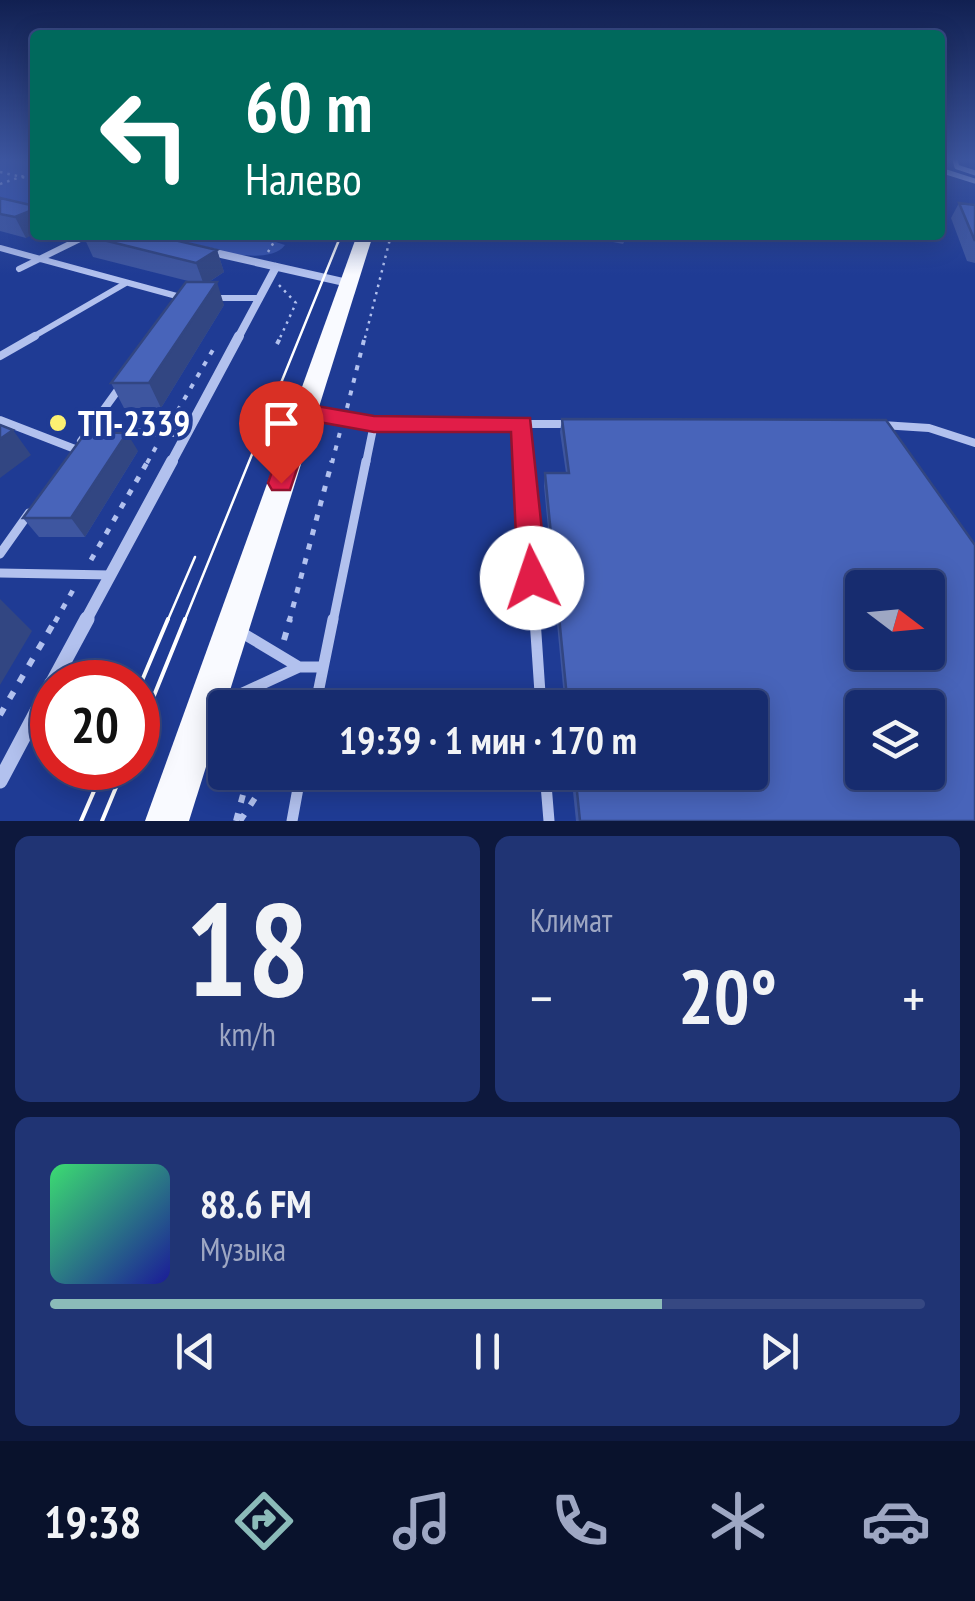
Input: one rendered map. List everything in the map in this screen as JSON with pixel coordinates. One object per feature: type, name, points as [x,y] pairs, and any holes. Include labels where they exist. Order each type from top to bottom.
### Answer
[{"type":"main road","points":[[168,821],[363,240]]},
{"type":"street","points":[[191,247],[274,271],[348,283]]},
{"type":"street","points":[[65,660],[274,271]]},
{"type":"street","points":[[0,781],[30,726]]},
{"type":"lane","points":[[19,269],[78,240]]},
{"type":"lane","points":[[0,248],[183,298],[260,298]]},
{"type":"lane","points":[[0,356],[126,283]]},
{"type":"lane","points":[[172,313],[183,298]]},
{"type":"lane","points":[[64,464],[130,372]]},
{"type":"lane","points":[[305,412],[374,424],[582,424]]},
{"type":"lane","points":[[0,420],[75,449]]},
{"type":"lane","points":[[319,690],[374,424]]},
{"type":"lane","points":[[522,424],[540,690]]},
{"type":"lane","points":[[880,425],[929,428],[975,443]]},
{"type":"lane","points":[[88,432],[187,433]]},
{"type":"lane","points":[[0,554],[32,509]]},
{"type":"lane","points":[[0,573],[110,575]]},
{"type":"lane","points":[[233,627],[300,666]]},
{"type":"lane","points":[[205,710],[300,666],[324,666]]},
{"type":"lane","points":[[292,821],[298,790]]},
{"type":"lane","points":[[546,790],[548,821]]},
{"type":"path","points":[[280,655],[390,240]]},
{"type":"path","points":[[274,271],[296,303],[276,344]]},
{"type":"path","points":[[0,715],[214,348]]},
{"type":"path","points":[[238,821],[245,790]]},
{"type":"path","points":[[238,821],[260,790]]},
{"type":"shaded area","points":[[1,198],[30,198],[30,205]]},
{"type":"shaded area","points":[[177,240],[270,240],[285,245],[261,255]]},
{"type":"building","points":[[0,198],[30,205],[30,211],[15,217],[0,214]]},
{"type":"building","points":[[959,203],[975,205],[975,241]]},
{"type":"building","points":[[103,240],[174,240],[217,250],[196,263]]},
{"type":"building","points":[[186,282],[217,282],[149,383],[111,383]]},
{"type":"building","points":[[562,419],[886,420],[975,545],[975,821],[580,821],[577,790],[768,790],[768,690],[566,690],[545,473],[569,473]]},
{"type":"building","points":[[0,425],[13,430],[0,439]]},
{"type":"building","points":[[86,432],[127,433],[71,518],[23,518]]},
{"type":"tram line","points":[[184,622],[339,240]]},
{"type":"tram line","points":[[167,622],[195,557]]},
{"type":"tram line","points":[[151,660],[168,619]]},
{"type":"tram line","points":[[160,681],[185,619]]},
{"type":"tram line","points":[[81,821],[94,790]]},
{"type":"tram line","points":[[102,821],[115,790]]},
{"type":"place","name":"ТП-2339","points":[[58,423]]},
{"type":"route","points":[[281,483],[305,412],[374,424],[522,424],[532,578]]}]
